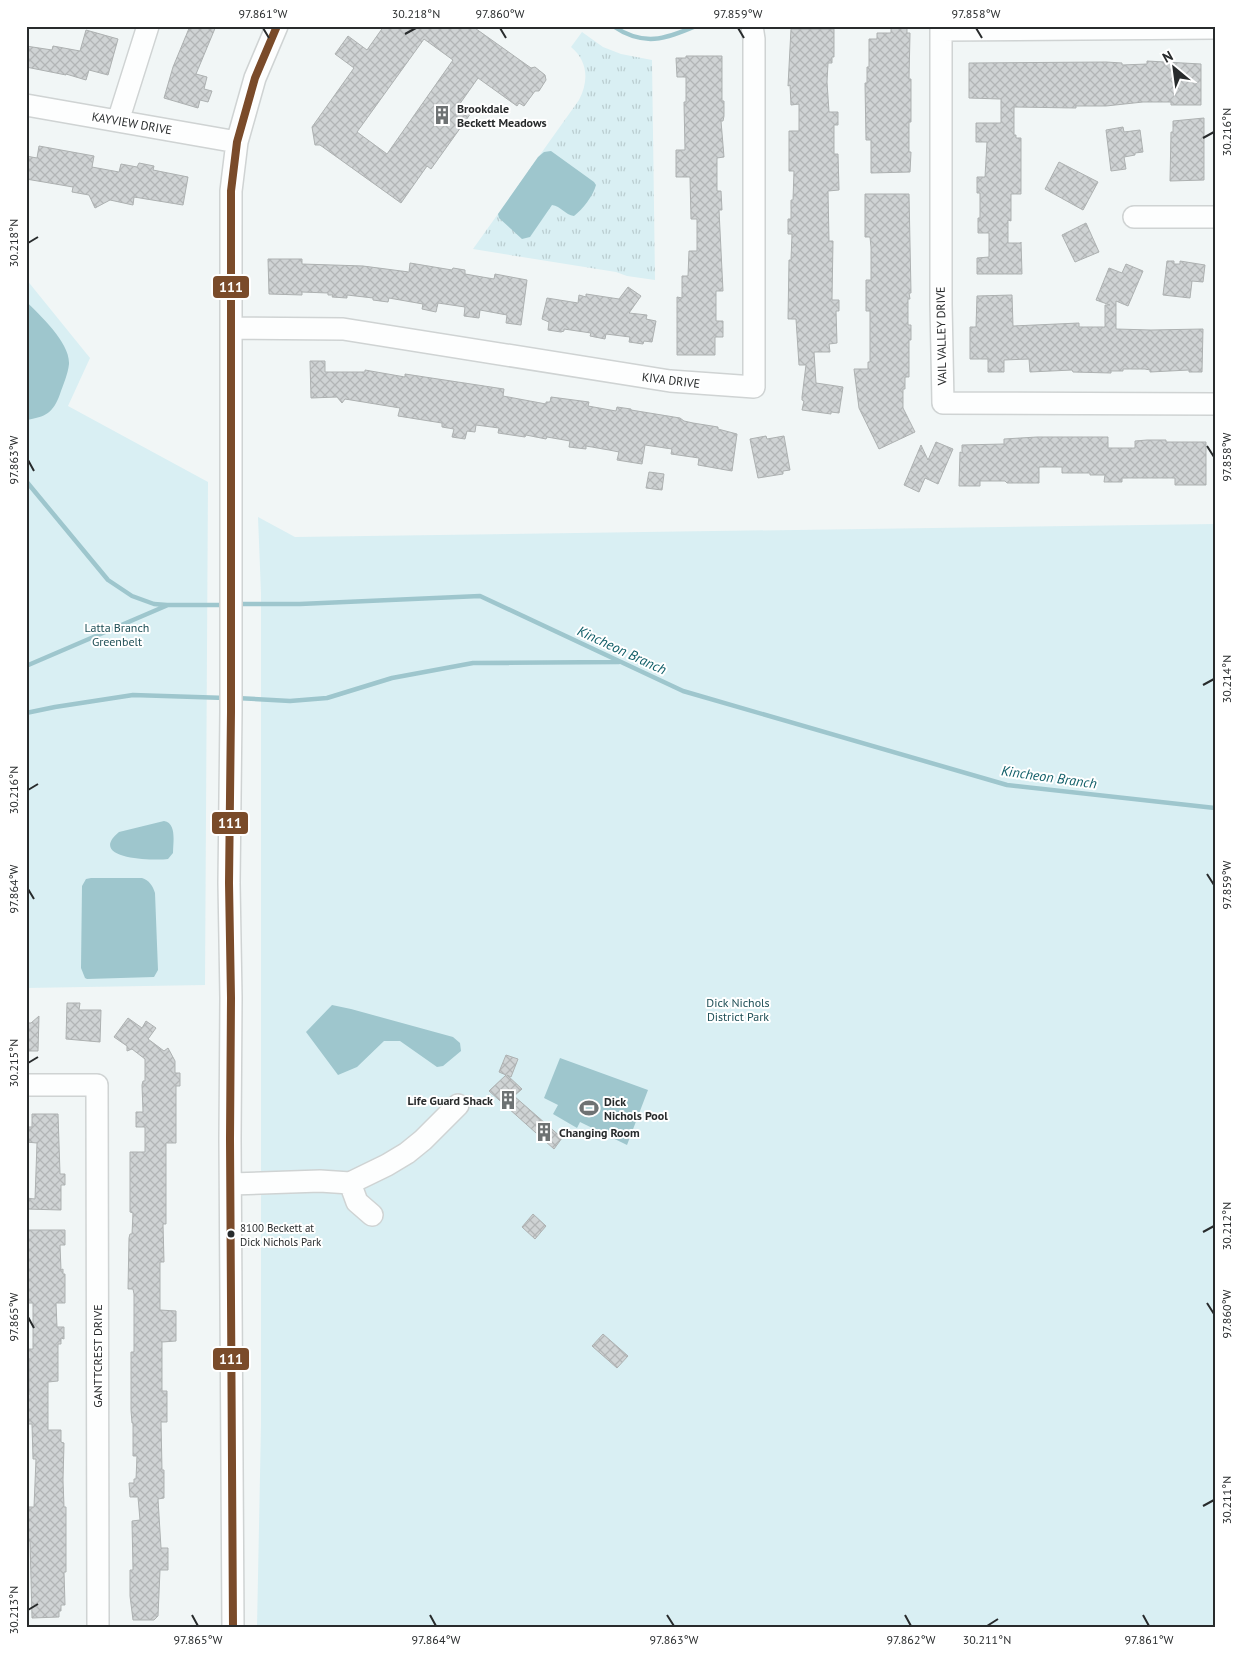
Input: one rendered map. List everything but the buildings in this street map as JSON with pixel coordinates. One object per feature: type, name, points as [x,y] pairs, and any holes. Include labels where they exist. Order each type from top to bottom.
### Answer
[{"type":"street","points":[[118,121],[148,26]]},
{"type":"street","points":[[233,1627],[229,866],[231,712],[231,191],[237,142],[255,78],[277,26]]},
{"type":"street","name":"KIVA DRIVE","points":[[231,328],[343,329],[670,381],[754,387],[754,39],[752,26]]},
{"type":"street","points":[[941,28],[1215,28]]},
{"type":"street","name":"VAIL VALLEY DRIVE","points":[[941,28],[943,403],[1215,404]]},
{"type":"street","name":"KAYVIEW DRIVE","points":[[26,105],[237,142]]},
{"type":"street","points":[[1134,217],[1215,218]]},
{"type":"street","name":"GANTTCREST DRIVE","points":[[26,1085],[98,1084],[98,1627]]},
{"type":"street","points":[[231,1184],[320,1181],[350,1183],[407,1153],[458,1105]]},
{"type":"street","points":[[350,1183],[357,1202],[372,1215]]},
{"type":"green space","points":[[582,32],[603,47],[621,54],[652,60],[655,280],[473,249],[579,100],[585,79],[584,65],[571,47]]},
{"type":"green space","name":"Latta Branch Greenbelt","points":[[26,279],[90,358],[68,406],[208,482],[205,985],[26,988]]},
{"type":"green space","name":"Dick Nichols District Park","points":[[258,517],[295,537],[1215,524],[1215,1627],[257,1627],[261,1425],[261,593]]},
{"type":"water","points":[[551,151],[596,185],[587,202],[574,216],[552,205],[530,237],[522,239],[499,218],[498,214],[538,157],[544,152]]},
{"type":"water","points":[[26,301],[60,338],[65,347],[69,364],[67,376],[55,406],[44,415],[26,420]]},
{"type":"water","points":[[164,821],[171,825],[173,829],[173,853],[168,859],[126,856],[116,853],[111,848],[111,841],[119,832]]},
{"type":"water","points":[[142,878],[147,880],[152,886],[155,893],[158,970],[154,977],[85,978],[81,968],[82,886],[86,879]]},
{"type":"water","points":[[332,1005],[453,1037],[460,1043],[461,1051],[443,1066],[437,1067],[400,1041],[384,1041],[357,1067],[338,1075],[306,1032]]},
{"type":"water","points":[[560,1058],[648,1090],[627,1145],[580,1122],[577,1128],[553,1114],[558,1105],[544,1098]]},
{"type":"waterway","points":[[613,26],[624,33],[645,39],[664,37],[696,26]]},
{"type":"waterway","points":[[26,481],[108,580],[132,596],[154,604],[167,605]]},
{"type":"waterway","name":"Kincheon Branch","points":[[238,604],[300,604],[480,596],[683,691],[1007,785],[1215,808]]},
{"type":"waterway","name":"Kincheon Branch","points":[[26,666],[168,605],[225,605]]},
{"type":"waterway","points":[[236,698],[290,701],[327,698],[392,678],[473,663],[619,662]]},
{"type":"waterway","points":[[26,713],[133,695],[226,698]]},
{"type":"transit line","name":"111","points":[[233,1627],[229,883],[231,712],[231,191],[237,142],[255,78],[277,26]]},
{"type":"place","name":"Brookdale Beckett Meadows","points":[[442,115]]},
{"type":"place","name":"Life Guard Shack","points":[[508,1100]]},
{"type":"place","name":"Dick Nichols Pool","points":[[589,1108]]},
{"type":"place","name":"Changing Room","points":[[544,1132]]},
{"type":"place","name":"8100 Beckett at Dick Nichols Park","points":[[231,1234]]}]
